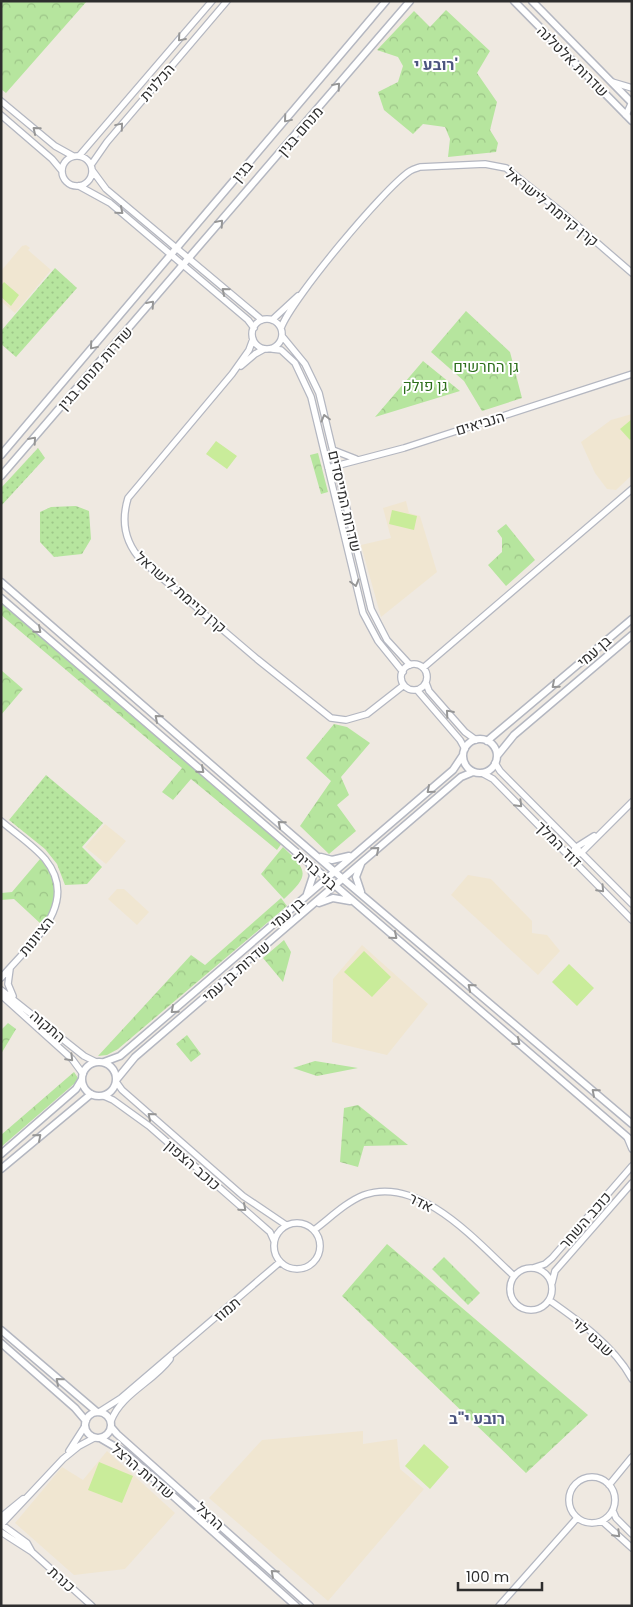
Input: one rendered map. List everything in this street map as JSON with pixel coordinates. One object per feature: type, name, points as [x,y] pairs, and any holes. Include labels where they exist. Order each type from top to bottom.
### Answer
[{"type":"main road","name":"בגין","points":[[176,249],[386,1]]},
{"type":"main road","name":"מנחם בגין","points":[[189,260],[410,1]]},
{"type":"main road","name":"שדרות אלטלנה","points":[[514,1],[629,114],[632,120]]},
{"type":"main road","name":"שדרות אלטלנה","points":[[532,1],[632,102]]},
{"type":"main road","points":[[1,454],[176,249]]},
{"type":"main road","name":"שדרות מנחם בגין","points":[[1,476],[189,260]]},
{"type":"main road","name":"בני ברית","points":[[1,582],[343,879],[632,1124]]},
{"type":"main road","name":"בני ברית","points":[[1,598],[356,905],[632,1140]]},
{"type":"main road","name":"בן עמי","points":[[487,741],[632,619]]},
{"type":"main road","points":[[496,760],[493,746],[487,741],[476,740],[464,752],[466,767],[473,772],[482,773],[490,770],[514,735],[632,635]]},
{"type":"main road","name":"בן עמי","points":[[104,1062],[120,1056],[359,851],[453,770],[464,752]]},
{"type":"main road","name":"שדרות בן עמי","points":[[117,1081],[126,1066],[461,777],[473,772]]},
{"type":"main road","points":[[316,855],[332,860],[346,858],[359,851]]},
{"type":"main road","points":[[305,897],[313,876],[308,862]]},
{"type":"main road","points":[[362,862],[356,877],[363,895]]},
{"type":"main road","points":[[307,910],[322,901],[332,898],[348,900],[356,905]]},
{"type":"main road","points":[[1,1154],[76,1089],[82,1077],[88,1066],[96,1062],[104,1062],[113,1068],[117,1081],[112,1091],[104,1096],[91,1094],[84,1088],[82,1077]]},
{"type":"main road","points":[[1,1169],[91,1094]]},
{"type":"main road","points":[[1,1330],[98,1412],[106,1414],[111,1424],[109,1433],[97,1438],[88,1434],[85,1424],[75,1408],[1,1343]]},
{"type":"main road","points":[[85,1424],[90,1415],[98,1412]]},
{"type":"main road","name":"הרצל","points":[[111,1424],[117,1434],[310,1606]]},
{"type":"main road","name":"שדרות הרצל","points":[[97,1438],[124,1452],[296,1606]]},
{"type":"street","name":"הכלנית","points":[[76,156],[212,1]]},
{"type":"street","name":"הכלנית","points":[[92,168],[107,142],[227,1]]},
{"type":"street","points":[[611,82],[632,88]]},
{"type":"street","points":[[1,101],[55,146],[86,159],[106,190],[262,320],[272,320],[281,328],[282,336],[279,344],[272,348],[264,349],[257,345],[253,339],[254,328],[262,320]]},
{"type":"street","points":[[629,114],[632,102]]},
{"type":"street","points":[[1,115],[52,159],[68,182],[110,203],[170,256],[248,320],[254,328]]},
{"type":"street","points":[[62,172],[66,161],[76,156]]},
{"type":"street","name":"קרן קיימת לישראל","points":[[272,320],[306,288],[396,183],[411,170],[430,166],[485,164],[506,168],[565,214],[632,273]]},
{"type":"street","points":[[79,186],[90,179],[92,168]]},
{"type":"street","name":"קרן קיימת לישראל","points":[[281,328],[306,288]]},
{"type":"street","name":"שדרות המייסדים","points":[[282,336],[313,377],[337,465],[348,521],[371,609],[387,640],[410,665]]},
{"type":"street","name":"קרן קיימת לישראל","points":[[253,339],[249,350],[232,374],[128,498],[124,520],[129,545],[142,561],[331,718],[346,720],[367,714],[404,685]]},
{"type":"street","name":"שדרות המייסדים","points":[[272,348],[286,354],[295,363],[304,378],[313,405],[363,613],[378,642],[403,672]]},
{"type":"street","name":"קרן קיימת לישראל","points":[[232,374],[255,354],[264,349]]},
{"type":"street","name":"הנביאים","points":[[328,468],[404,448],[632,374]]},
{"type":"street","points":[[333,450],[358,460]]},
{"type":"street","points":[[423,668],[632,489]]},
{"type":"street","points":[[464,752],[460,740],[416,690],[404,685],[403,672],[410,665],[423,668],[427,675],[426,683],[430,691],[465,732],[476,740]]},
{"type":"street","points":[[416,690],[426,683]]},
{"type":"street","name":"דוד המלך","points":[[496,760],[500,771],[632,904]]},
{"type":"street","name":"דוד המלך","points":[[482,773],[493,779],[572,857],[632,920]]},
{"type":"street","points":[[572,857],[581,853],[632,802]]},
{"type":"street","name":"הציונות","points":[[1,821],[44,858],[53,872],[58,886],[58,902],[53,917],[1,978]]},
{"type":"street","points":[[572,857],[575,848],[600,832]]},
{"type":"street","points":[[10,968],[8,984],[14,998]]},
{"type":"street","name":"התקוה","points":[[1,990],[14,998],[84,1056],[96,1062]]},
{"type":"street","name":"התקוה","points":[[1,995],[5,1001],[72,1059],[82,1077]]},
{"type":"street","name":"כוכב הצפון","points":[[117,1081],[122,1090],[243,1196],[286,1225]]},
{"type":"street","name":"כוכב הצפון","points":[[104,1096],[114,1100],[149,1126],[270,1232],[274,1241]]},
{"type":"street","points":[[626,1135],[632,1149]]},
{"type":"street","name":"כוכב השחר","points":[[533,1268],[545,1264],[552,1258],[632,1166]]},
{"type":"street","name":"כוכב השחר","points":[[552,1285],[556,1271],[632,1183]]},
{"type":"street","name":"אדר","points":[[314,1230],[349,1203],[364,1195],[383,1192],[405,1194],[434,1207],[514,1276]]},
{"type":"street","points":[[300,1222],[314,1230],[320,1243],[320,1250],[314,1261],[308,1266],[296,1269],[280,1262],[275,1252],[274,1241],[277,1234],[286,1225],[300,1222]]},
{"type":"street","name":"תמוז","points":[[98,1412],[122,1398],[280,1262]]},
{"type":"street","points":[[533,1268],[546,1273],[552,1285],[549,1300],[538,1309],[532,1310],[518,1306],[510,1292],[514,1276],[520,1271],[533,1268]]},
{"type":"street","name":"שבט לוי","points":[[549,1300],[596,1336],[620,1362],[632,1379]]},
{"type":"street","name":"תמוז","points":[[111,1424],[121,1404],[155,1376],[172,1355]]},
{"type":"street","points":[[63,1459],[85,1424]]},
{"type":"street","points":[[1,1524],[63,1459],[79,1446],[97,1438]]},
{"type":"street","points":[[609,1485],[632,1456]]},
{"type":"street","points":[[587,1477],[595,1477],[609,1485],[615,1496],[612,1511],[602,1521],[589,1523],[577,1518],[569,1506],[568,1499],[573,1486],[587,1477]]},
{"type":"street","points":[[1,1516],[27,1496]]},
{"type":"street","points":[[612,1511],[616,1518],[632,1534]]},
{"type":"street","points":[[13,1532],[14,1512]]},
{"type":"street","points":[[499,1606],[577,1518]]},
{"type":"street","points":[[602,1521],[632,1548]]},
{"type":"street","name":"כנרת","points":[[1,1524],[27,1543],[32,1552]]},
{"type":"street","name":"כנרת","points":[[1,1532],[32,1552],[92,1606]]},
{"type":"shaded area","points":[[26,245],[30,248],[28,250],[51,270],[15,313],[1,301],[1,271],[22,246]]},
{"type":"shaded area","points":[[632,414],[632,475],[616,490],[607,489],[595,473],[581,442],[611,420]]},
{"type":"shaded area","points":[[406,501],[409,513],[420,516],[437,572],[381,617],[361,545],[391,538],[383,508]]},
{"type":"shaded area","points":[[105,824],[126,841],[106,864],[85,847]]},
{"type":"shaded area","points":[[468,875],[491,879],[532,921],[532,933],[547,935],[560,951],[538,975],[451,895]]},
{"type":"shaded area","points":[[117,889],[124,889],[149,912],[137,925],[108,899]]},
{"type":"shaded area","points":[[362,945],[428,1004],[387,1055],[332,1042],[333,979]]},
{"type":"shaded area","points":[[363,1431],[363,1444],[397,1439],[400,1469],[424,1489],[328,1601],[209,1498],[262,1440]]},
{"type":"shaded area","points":[[107,1451],[175,1513],[125,1569],[74,1575],[15,1523],[62,1467],[83,1480]]},
{"type":"green space","points":[[1,1],[87,1],[6,93],[1,89]]},
{"type":"green space","points":[[446,10],[490,51],[477,73],[497,102],[490,130],[498,143],[496,152],[448,157],[450,139],[445,127],[423,124],[413,134],[384,110],[378,92],[398,82],[403,66],[398,57],[377,50],[414,11],[430,27]]},
{"type":"green space","points":[[55,268],[77,288],[16,357],[1,344],[1,331]]},
{"type":"green space","points":[[4,282],[19,295],[11,306],[1,297],[1,286]]},
{"type":"green space","name":"גן החרשים","points":[[466,311],[510,352],[522,398],[482,411],[464,381],[431,352]]},
{"type":"green space","name":"גן פולק","points":[[423,361],[460,391],[375,417]]},
{"type":"green space","points":[[632,419],[632,438],[630,440],[620,429]]},
{"type":"green space","points":[[216,441],[237,456],[227,469],[206,454]]},
{"type":"green space","points":[[38,448],[45,458],[1,506],[1,488]]},
{"type":"green space","points":[[318,453],[328,492],[321,494],[310,455]]},
{"type":"green space","points":[[76,506],[89,511],[91,539],[82,554],[54,557],[40,542],[40,512],[51,507]]},
{"type":"green space","points":[[392,510],[417,516],[414,530],[389,524]]},
{"type":"green space","points":[[506,524],[535,560],[506,586],[488,565],[502,552],[502,538],[497,531]]},
{"type":"green space","points":[[1,601],[282,843],[277,850],[191,779],[173,800],[162,792],[182,768],[1,615]]},
{"type":"green space","points":[[1,670],[23,689],[1,715]]},
{"type":"green space","points":[[334,724],[347,727],[370,743],[341,777],[349,795],[337,805],[356,831],[329,854],[300,826],[331,781],[306,758]]},
{"type":"green space","points":[[46,775],[103,823],[82,847],[102,867],[87,884],[65,885],[57,864],[45,849],[9,820]]},
{"type":"green space","points":[[283,847],[297,862],[303,873],[298,884],[284,899],[261,874]]},
{"type":"green space","points":[[40,859],[51,874],[55,891],[52,909],[41,924],[14,899],[1,900],[1,893],[12,892]]},
{"type":"green space","points":[[281,898],[287,906],[118,1049],[107,1055],[98,1056],[191,955],[205,965]]},
{"type":"green space","points":[[284,940],[291,952],[283,982],[263,958]]},
{"type":"green space","points":[[364,951],[391,977],[372,997],[344,972]]},
{"type":"green space","points":[[569,964],[594,988],[577,1006],[552,982]]},
{"type":"green space","points":[[8,1023],[16,1029],[1,1054],[1,1030]]},
{"type":"green space","points":[[187,1035],[201,1054],[191,1062],[176,1044]]},
{"type":"green space","points":[[315,1061],[358,1068],[317,1076],[293,1068]]},
{"type":"green space","points":[[74,1072],[78,1078],[75,1083],[1,1147],[1,1135]]},
{"type":"green space","points":[[358,1105],[408,1145],[364,1146],[358,1167],[340,1162],[344,1108]]},
{"type":"green space","points":[[387,1244],[588,1415],[526,1473],[342,1296]]},
{"type":"green space","points":[[444,1257],[480,1293],[468,1305],[432,1269]]},
{"type":"green space","points":[[424,1444],[449,1467],[430,1489],[405,1466]]},
{"type":"green space","points":[[99,1462],[133,1476],[122,1503],[88,1490]]},
{"type":"district","name":"רובע י'","points":[[436,64]]},
{"type":"district","name":"רובע י\"ב","points":[[477,1418]]}]
